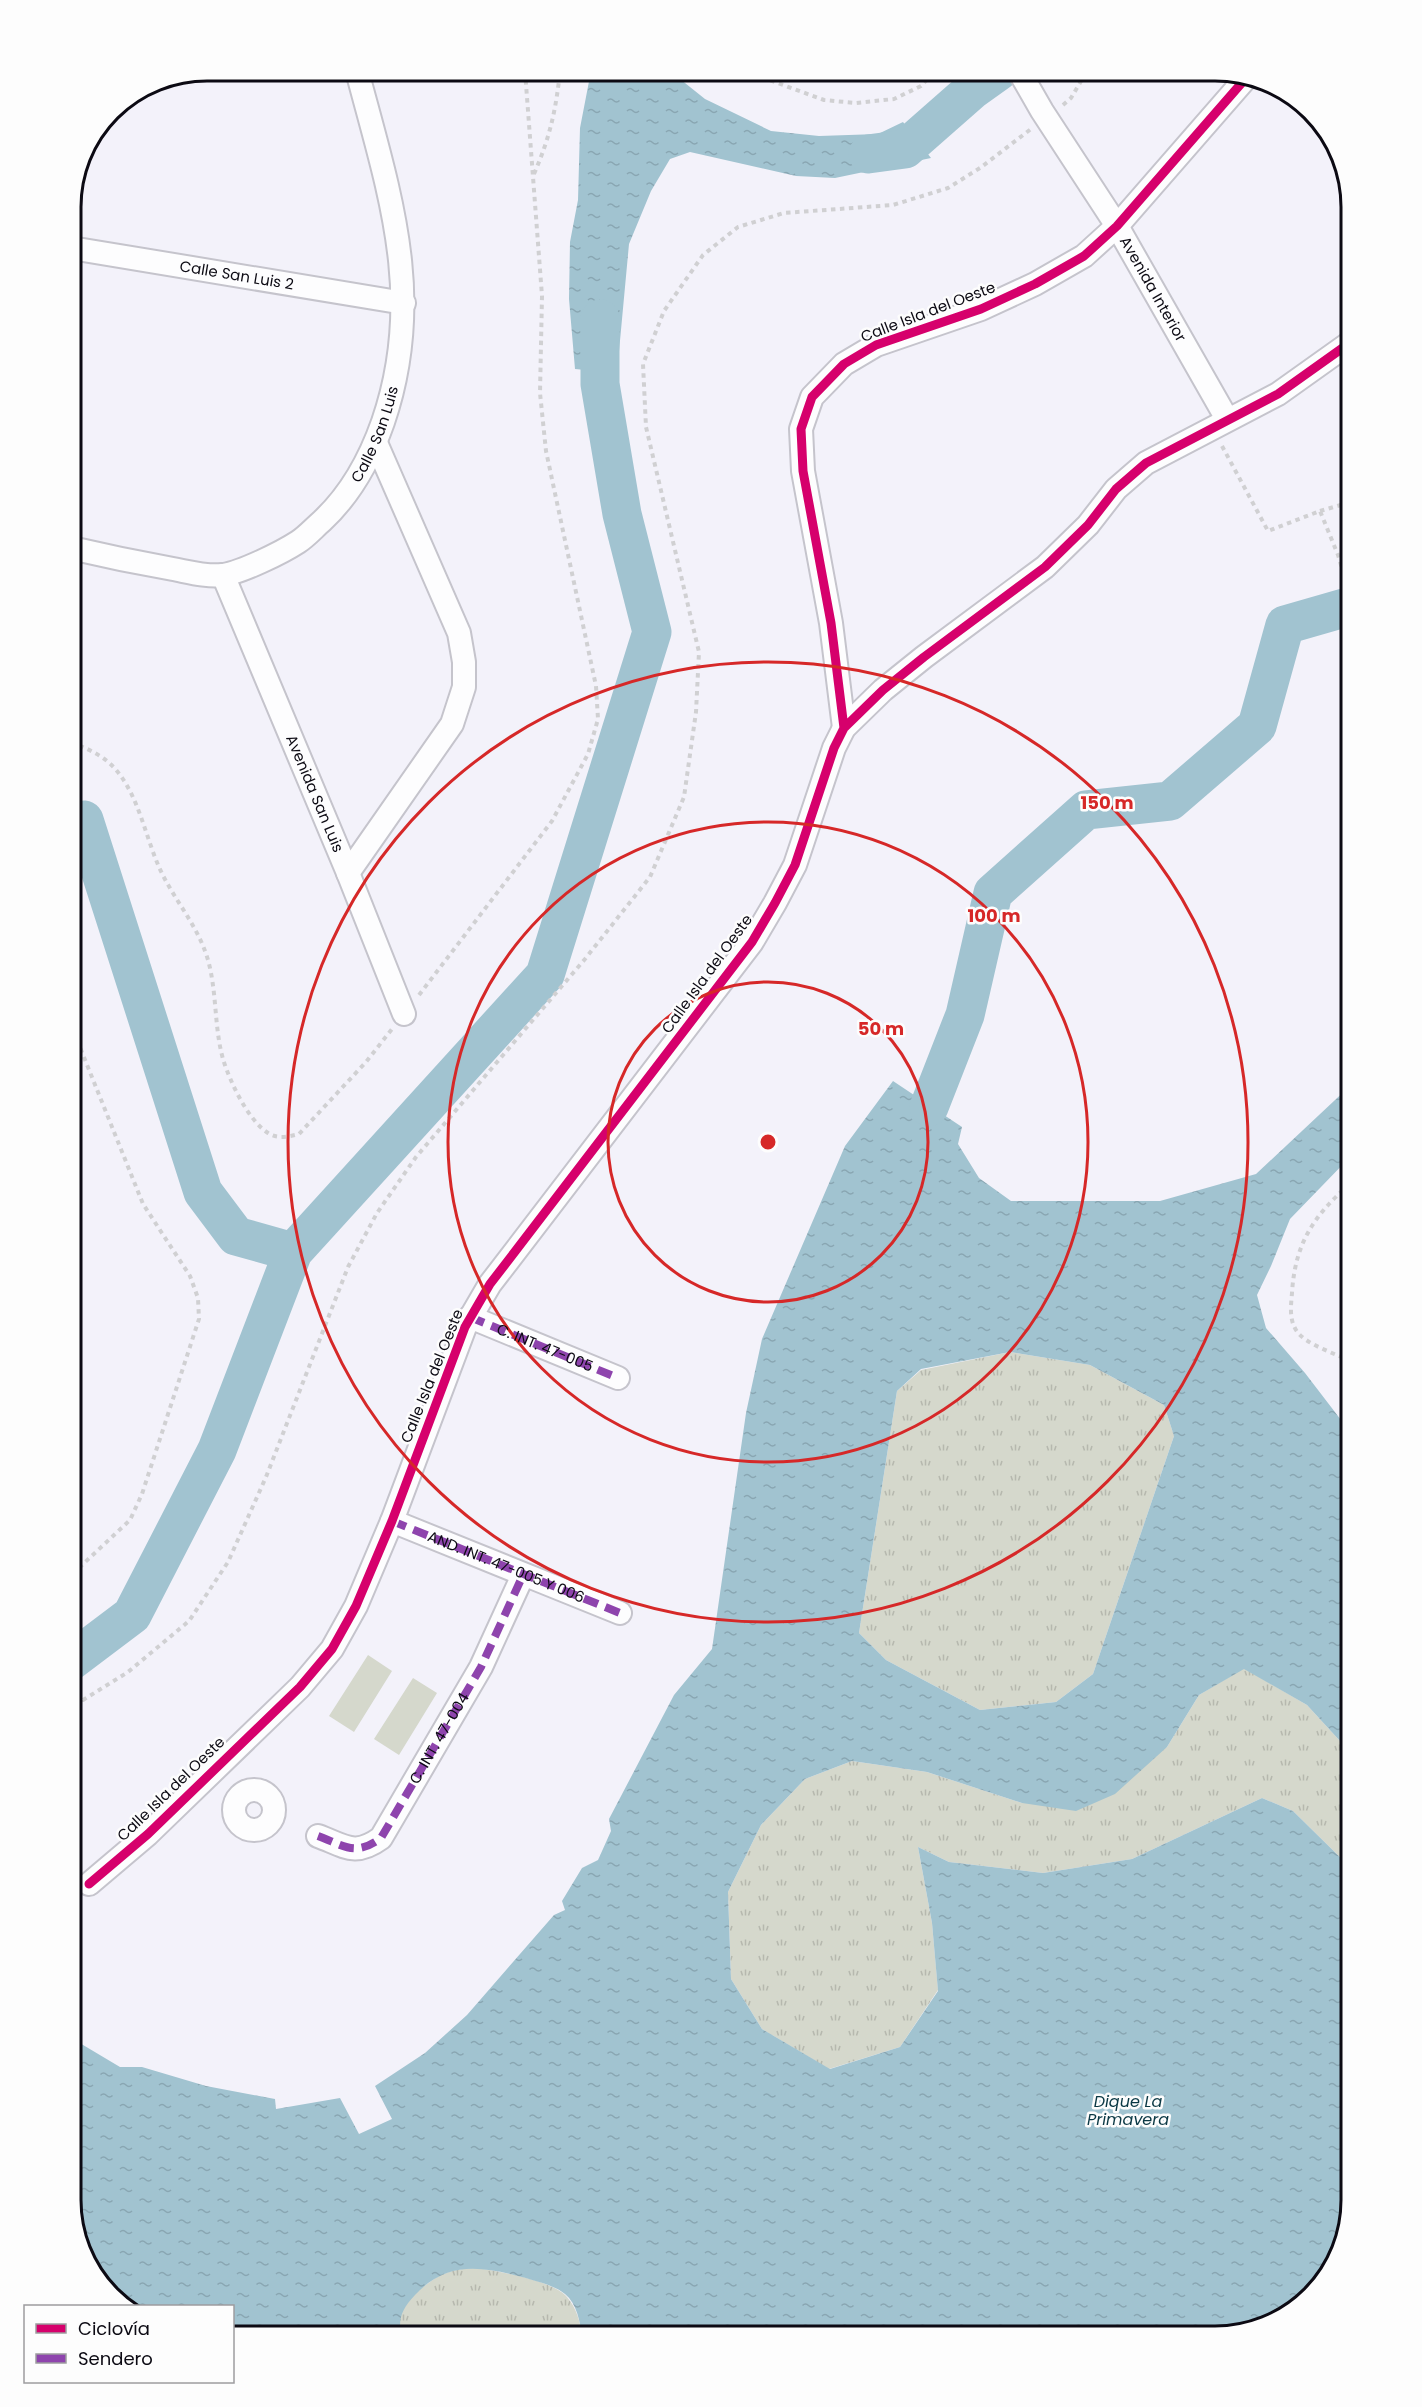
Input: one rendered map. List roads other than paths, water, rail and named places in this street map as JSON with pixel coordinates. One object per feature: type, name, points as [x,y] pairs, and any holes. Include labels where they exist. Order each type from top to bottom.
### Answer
[{"type":"street","name":"Calle San Luis","points":[[81,550],[195,573],[223,575],[260,561],[299,542],[330,514],[350,488],[376,443],[392,397],[400,356],[404,303],[400,250],[391,198],[360,81]]},
{"type":"street","name":"Avenida Interior","points":[[1025,81],[1117,226],[1219,423]]},
{"type":"street","name":"Calle Isla del Oeste","points":[[844,728],[831,623],[803,471],[801,429],[812,397],[844,364],[876,345],[981,309],[1035,284],[1084,256],[1117,226],[1241,83]]},
{"type":"street","name":"Calle San Luis 2","points":[[81,250],[404,303]]},
{"type":"street","name":"Calle Isla del Oeste","points":[[89,1884],[148,1834],[300,1687],[332,1649],[356,1606],[392,1521],[470,1317],[502,1269],[752,942],[795,865],[834,748],[844,728],[883,690],[924,657],[1045,567],[1088,525],[1116,489],[1146,463],[1278,394],[1341,350]]},
{"type":"street","points":[[348,873],[452,724],[464,687],[464,662],[459,633],[376,443]]},
{"type":"street","name":"Avenida San Luis","points":[[223,575],[348,873],[404,1014]]},
{"type":"street","name":"C. INT. 47-005","points":[[470,1317],[618,1378]]},
{"type":"street","name":"AND. INT. 47-005 Y 006","points":[[392,1521],[620,1613]]},
{"type":"street","name":"C. INT. 47-004","points":[[318,1836],[357,1850],[381,1838],[481,1667],[523,1575]]},
{"type":"street","points":[[214,1768],[241,1795]]},
{"type":"water","points":[[589,81],[682,81],[705,99],[771,131],[819,136],[878,134],[903,122],[931,158],[835,178],[796,176],[690,152],[670,159],[651,191],[629,244],[617,373],[575,369],[569,299],[570,242],[578,200],[580,128]]},
{"type":"water","name":"Dique La Primavera","points":[[893,1081],[962,1127],[958,1144],[979,1178],[1011,1201],[1160,1201],[1256,1174],[1341,1094],[1341,1166],[1290,1219],[1257,1295],[1266,1328],[1341,1420],[1341,1742],[1307,1705],[1244,1669],[1199,1695],[1167,1747],[1115,1794],[1076,1811],[1022,1803],[927,1772],[852,1761],[805,1779],[761,1825],[728,1892],[731,1979],[762,2029],[830,2069],[900,2047],[938,1991],[932,1923],[918,1847],[949,1862],[1043,1873],[1132,1859],[1262,1798],[1293,1811],[1341,1858],[1341,2200],[1337,2233],[1315,2277],[1298,2295],[1271,2313],[1240,2324],[1223,2326],[580,2326],[575,2308],[561,2291],[522,2277],[478,2269],[452,2271],[427,2284],[404,2309],[400,2326],[234,2326],[234,2305],[137,2305],[112,2283],[102,2270],[85,2233],[81,2200],[81,2044],[120,2067],[142,2067],[206,2086],[275,2099],[276,2109],[340,2098],[359,2134],[392,2119],[375,2086],[425,2053],[467,2015],[554,1915],[565,1910],[562,1901],[582,1868],[598,1860],[611,1831],[609,1819],[674,1695],[712,1649],[746,1413],[762,1339],[845,1146]],"holes":[[[1010,1352],[1090,1365],[1164,1405],[1174,1436],[1093,1674],[1056,1702],[980,1710],[886,1660],[859,1633],[897,1391],[921,1369]]]},
{"type":"waterway","points":[[868,154],[905,149],[985,81]]},
{"type":"waterway","points":[[84,820],[203,1192],[236,1236],[293,1252],[545,975],[652,632],[622,514],[600,384],[600,319]]},
{"type":"waterway","points":[[929,1107],[965,1015],[993,893],[1086,810],[1170,801],[1257,726],[1285,625],[1341,609]]},
{"type":"waterway","points":[[81,1653],[132,1615],[217,1450],[293,1252]]}]
